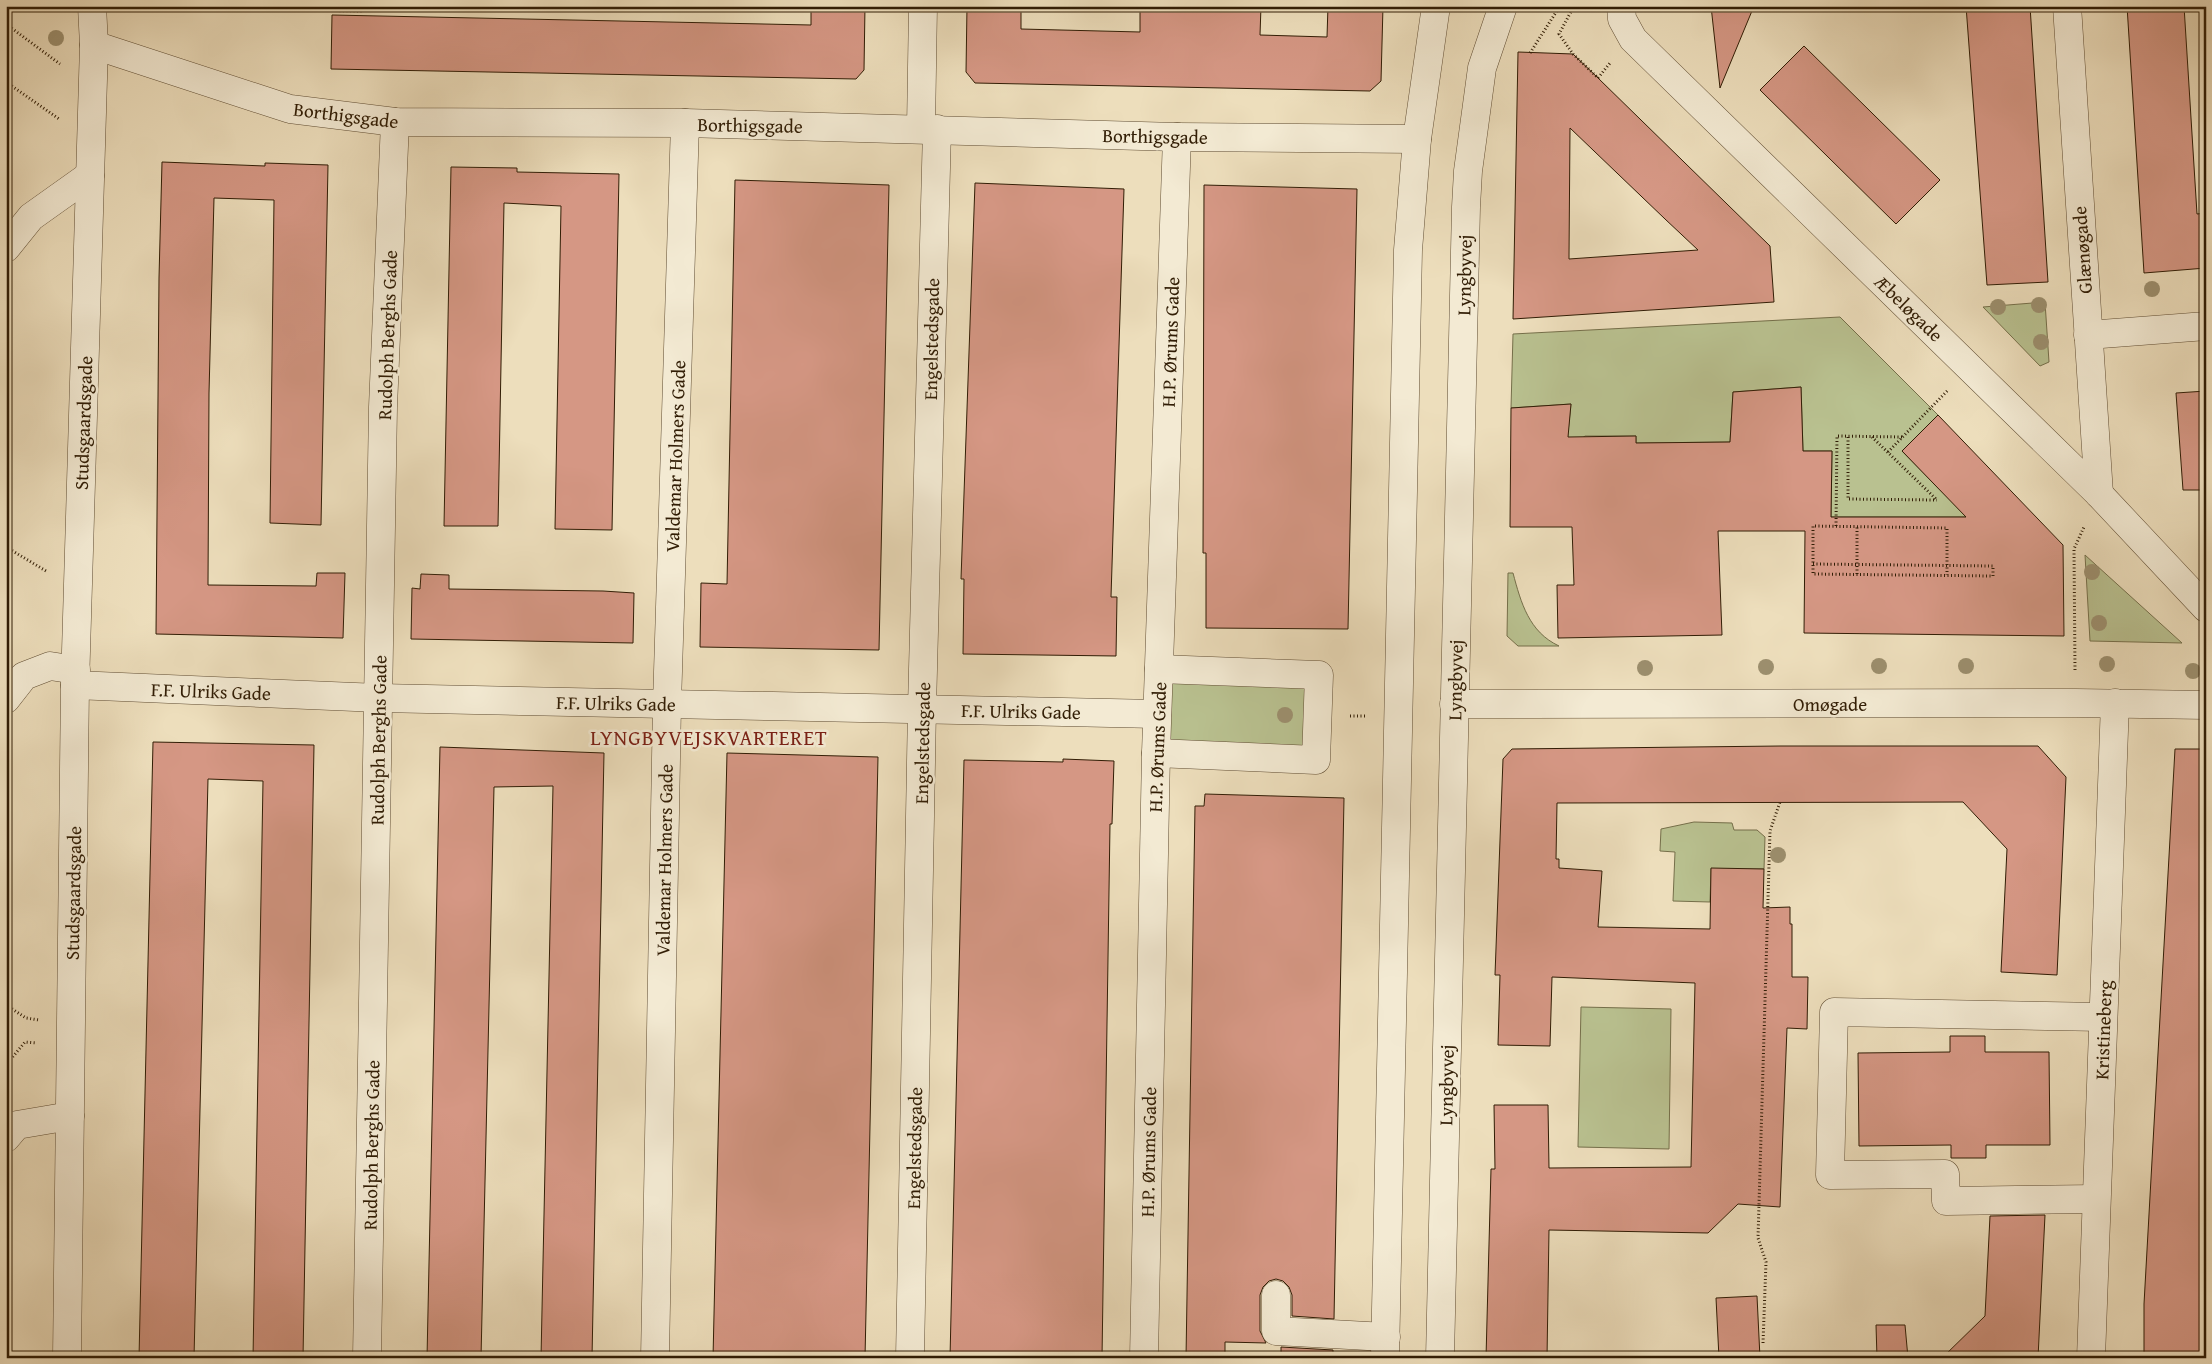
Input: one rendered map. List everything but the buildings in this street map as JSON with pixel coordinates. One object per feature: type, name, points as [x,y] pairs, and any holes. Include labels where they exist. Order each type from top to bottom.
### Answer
[{"type":"street","name":"Studsgaardsgade","points":[[67,1358],[76,678],[94,45],[92,6]]},
{"type":"street","name":"Engelstedsgade","points":[[910,1358],[922,708],[929,129],[924,6]]},
{"type":"street","points":[[1276,1295],[1276,1331],[1386,1348],[1408,250],[1417,139],[1436,6]]},
{"type":"street","name":"Lyngbyvej","points":[[1440,1358],[1466,207],[1468,171],[1482,68],[1503,6]]},
{"type":"street","name":"Æbeløgade","points":[[1621,6],[1622,19],[1633,39],[2099,494],[2204,607]]},
{"type":"street","name":"Glænøgade","points":[[2067,6],[2099,494]]},
{"type":"street","name":"Borthigsgade","points":[[94,45],[290,109],[395,122],[685,123],[1177,137],[1417,139]]},
{"type":"street","name":"Rudolph Berghs Gade","points":[[368,1358],[383,407],[395,122]]},
{"type":"street","name":"Valdemar Holmers Gade","points":[[655,1358],[667,704],[685,123]]},
{"type":"street","name":"H.P. Ørums Gade","points":[[1144,1358],[1156,753],[1177,137]]},
{"type":"street","points":[[6,248],[31,216],[90,175]]},
{"type":"street","points":[[2088,335],[2206,326]]},
{"type":"street","points":[[6,699],[24,676],[50,666],[76,678]]},
{"type":"street","points":[[1156,753],[1316,760],[1319,675],[1159,668]]},
{"type":"street","name":"F.F. Ulriks Gade","points":[[76,678],[379,698],[1158,714]]},
{"type":"street","name":"Kristineberg","points":[[2091,1358],[2115,703]]},
{"type":"street","name":"Omøgade","points":[[1454,704],[2206,704]]},
{"type":"street","points":[[2096,1199],[1946,1202],[1945,1174],[1830,1175],[1834,1012],[2103,1017]]},
{"type":"street","points":[[6,1138],[16,1125],[70,1116]]},
{"type":"path","points":[[122,7],[361,11],[360,6]]},
{"type":"path","points":[[1530,52],[1560,6]]},
{"type":"path","points":[[1574,6],[1559,34],[1573,54],[1598,78],[1614,59]]},
{"type":"path","points":[[6,24],[92,88]]},
{"type":"path","points":[[6,82],[61,121]]},
{"type":"path","points":[[1888,452],[1952,386]]},
{"type":"path","points":[[1836,526],[1837,436],[1903,437]]},
{"type":"path","points":[[1848,436],[1848,499],[1937,500],[1872,437]]},
{"type":"path","points":[[2076,703],[2074,549],[2099,494]]},
{"type":"path","points":[[1813,564],[1857,565],[1947,566],[1993,566],[1993,576],[1813,574],[1813,564],[1814,526],[1947,528],[1947,566],[1947,575]]},
{"type":"path","points":[[1857,526],[1857,574]]},
{"type":"path","points":[[6,547],[52,575]]},
{"type":"path","points":[[1317,715],[1399,718]]},
{"type":"path","points":[[1763,1343],[1766,1262],[1758,1238],[1770,831],[1780,802]]},
{"type":"path","points":[[6,1005],[26,1018],[43,1020]]},
{"type":"path","points":[[6,1065],[25,1042],[43,1043]]},
{"type":"green space","points":[[2045,302],[2049,362],[2040,366],[1983,307]]},
{"type":"green space","points":[[1840,317],[1938,415],[1902,451],[1967,517],[1831,517],[1832,451],[1803,451],[1801,387],[1733,392],[1730,442],[1636,443],[1636,436],[1585,436],[1566,451],[1571,404],[1511,408],[1513,334]]},
{"type":"green space","points":[[2085,555],[2182,643],[2090,641]]},
{"type":"green space","points":[[1508,573],[1513,573],[1523,606],[1533,625],[1540,633],[1559,646],[1518,646],[1507,636]]},
{"type":"green space","points":[[1172,676],[1309,681],[1307,754],[1169,749]]},
{"type":"green space","points":[[1694,822],[1732,823],[1734,830],[1757,830],[1765,837],[1764,869],[1711,869],[1710,902],[1673,901],[1675,852],[1660,851],[1661,829]]},
{"type":"green space","points":[[1581,1007],[1671,1009],[1669,1149],[1578,1147]]},
{"type":"district","name":"LYNGBYVEJSKVARTERET","points":[[709,738]]}]
